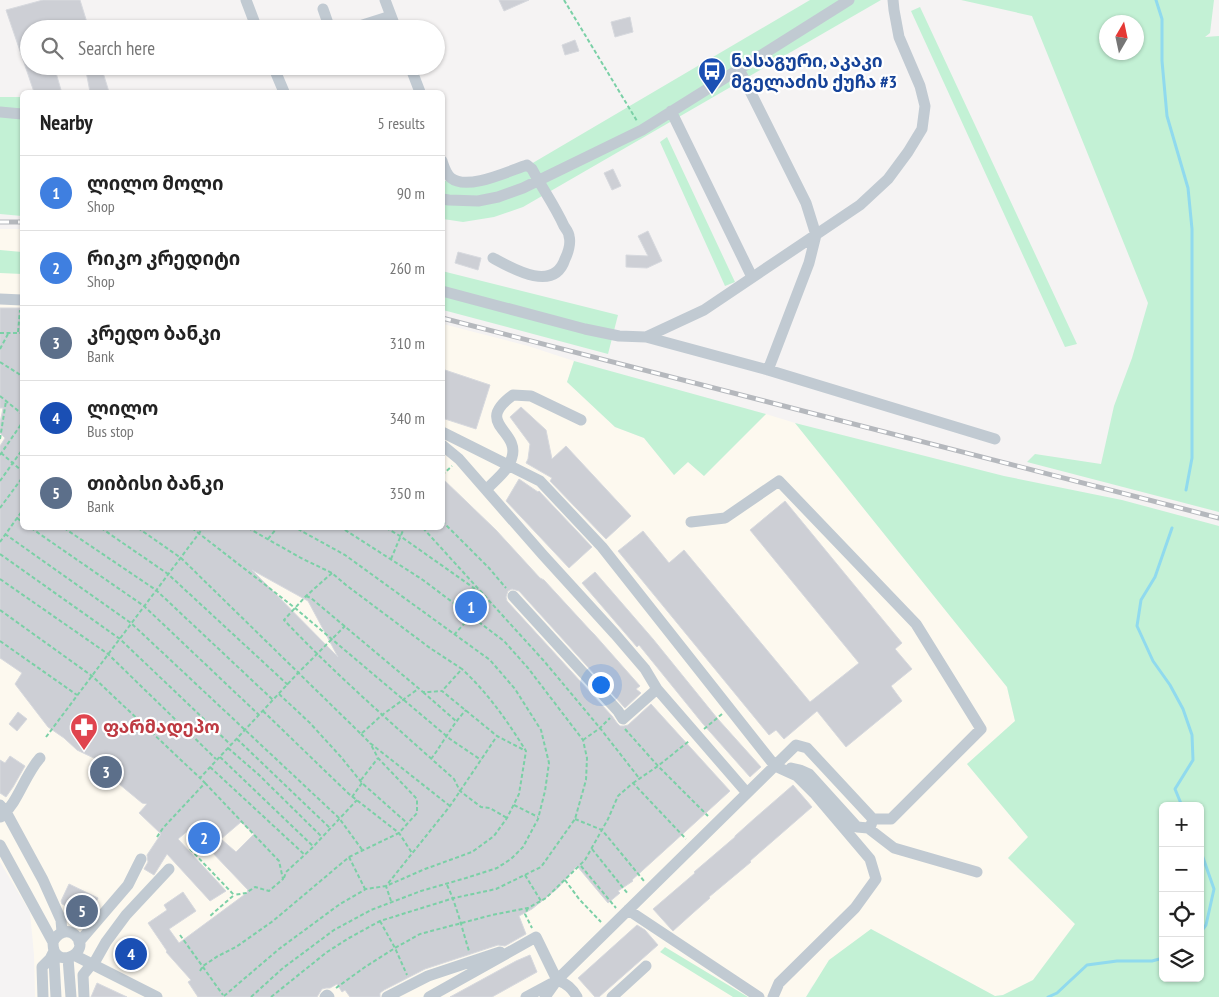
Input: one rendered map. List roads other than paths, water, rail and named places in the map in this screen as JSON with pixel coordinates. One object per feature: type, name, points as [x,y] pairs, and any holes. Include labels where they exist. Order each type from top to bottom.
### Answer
[{"type":"street","points":[[246,0],[254,20]]},
{"type":"street","points":[[385,0],[393,20]]},
{"type":"street","points":[[445,199],[478,200],[498,197],[522,188],[642,130],[849,0]]},
{"type":"street","points":[[646,337],[704,310],[860,205],[888,179],[908,152],[922,129],[925,106],[920,86],[899,37],[893,0]]},
{"type":"street","points":[[323,9],[327,20]]},
{"type":"street","points":[[378,20],[391,16]]},
{"type":"street","points":[[739,69],[806,203],[816,235],[809,263],[768,370]]},
{"type":"street","points":[[277,75],[283,90]]},
{"type":"street","points":[[413,75],[419,90]]},
{"type":"street","points":[[671,111],[752,277]]},
{"type":"street","points":[[0,112],[20,114]]},
{"type":"street","points":[[445,171],[452,179],[463,183],[482,181],[527,165],[532,169],[570,237],[568,252],[563,266],[553,274],[538,277],[515,270],[493,258]]},
{"type":"street","points":[[445,292],[585,329],[618,336],[646,337],[768,370],[995,439]]},
{"type":"street","points":[[0,299],[20,300]]},
{"type":"street","points":[[486,490],[509,465],[513,452],[512,442],[497,423],[497,413],[505,401],[513,395],[531,396],[581,420]]},
{"type":"street","points":[[445,433],[540,481],[602,547],[775,766],[797,776],[814,793],[870,859],[876,879],[855,908],[779,983],[774,997]]},
{"type":"street","points":[[445,447],[459,459],[621,641],[645,669],[657,690],[747,793]]},
{"type":"street","points":[[691,522],[725,518],[779,481],[916,624],[981,729],[891,819],[870,823],[861,828],[857,827],[809,774],[800,770],[775,766]]},
{"type":"street","points":[[513,596],[620,715],[657,690]]},
{"type":"street","points":[[545,997],[557,980],[796,745],[807,748],[870,823],[894,848],[977,872]]},
{"type":"street","points":[[40,758],[34,764],[15,800],[2,812],[43,880],[61,920],[62,932]]},
{"type":"street","points":[[0,844],[60,955],[74,972],[77,997]]},
{"type":"street","points":[[79,942],[128,885],[141,859]]},
{"type":"street","points":[[84,997],[84,975],[126,915],[169,869]]},
{"type":"street","points":[[629,910],[759,997]]},
{"type":"street","points":[[43,997],[42,967],[60,955],[79,949],[79,942],[74,934],[70,932],[58,934],[60,955],[62,966],[63,997]]},
{"type":"street","points":[[429,997],[536,938],[557,980],[552,997]]},
{"type":"street","points":[[387,997],[428,976],[495,953],[516,948]]},
{"type":"street","points":[[60,955],[92,965],[157,997]]},
{"type":"street","points":[[49,997],[47,965],[60,955]]},
{"type":"street","points":[[56,997],[54,960],[60,955]]},
{"type":"street","points":[[60,955],[71,997]]},
{"type":"street","points":[[612,997],[646,966]]},
{"type":"street","points":[[526,997],[557,980],[564,982],[577,997]]},
{"type":"waterway","points":[[1156,0],[1162,19],[1162,61],[1167,116],[1188,188],[1192,229],[1192,458],[1186,490]]},
{"type":"waterway","points":[[1172,528],[1155,577],[1141,600],[1137,626],[1153,661],[1170,685],[1183,709],[1192,735],[1193,760],[1175,789],[1180,802]]},
{"type":"waterway","points":[[1204,860],[1214,889],[1204,928]]},
{"type":"waterway","points":[[1048,997],[1057,993],[1087,965],[1117,961],[1152,961],[1159,959]]},
{"type":"railway","points":[[0,222],[20,222]]},
{"type":"railway","points":[[445,319],[1219,518]]},
{"type":"place","name":"ნასაგური, აკაკი მგელაძის ქუჩა #3","points":[[712,95]]},
{"type":"place","name":"ლილო მოლი","points":[[471,607]]},
{"type":"place","name":"ფარმადეპო","points":[[84,751]]},
{"type":"place","name":"კრედო ბანკი","points":[[106,772]]},
{"type":"place","name":"რიკო კრედიტი","points":[[204,838]]},
{"type":"place","name":"თიბისი ბანკი","points":[[82,911]]},
{"type":"place","name":"ლილო","points":[[131,954]]}]
